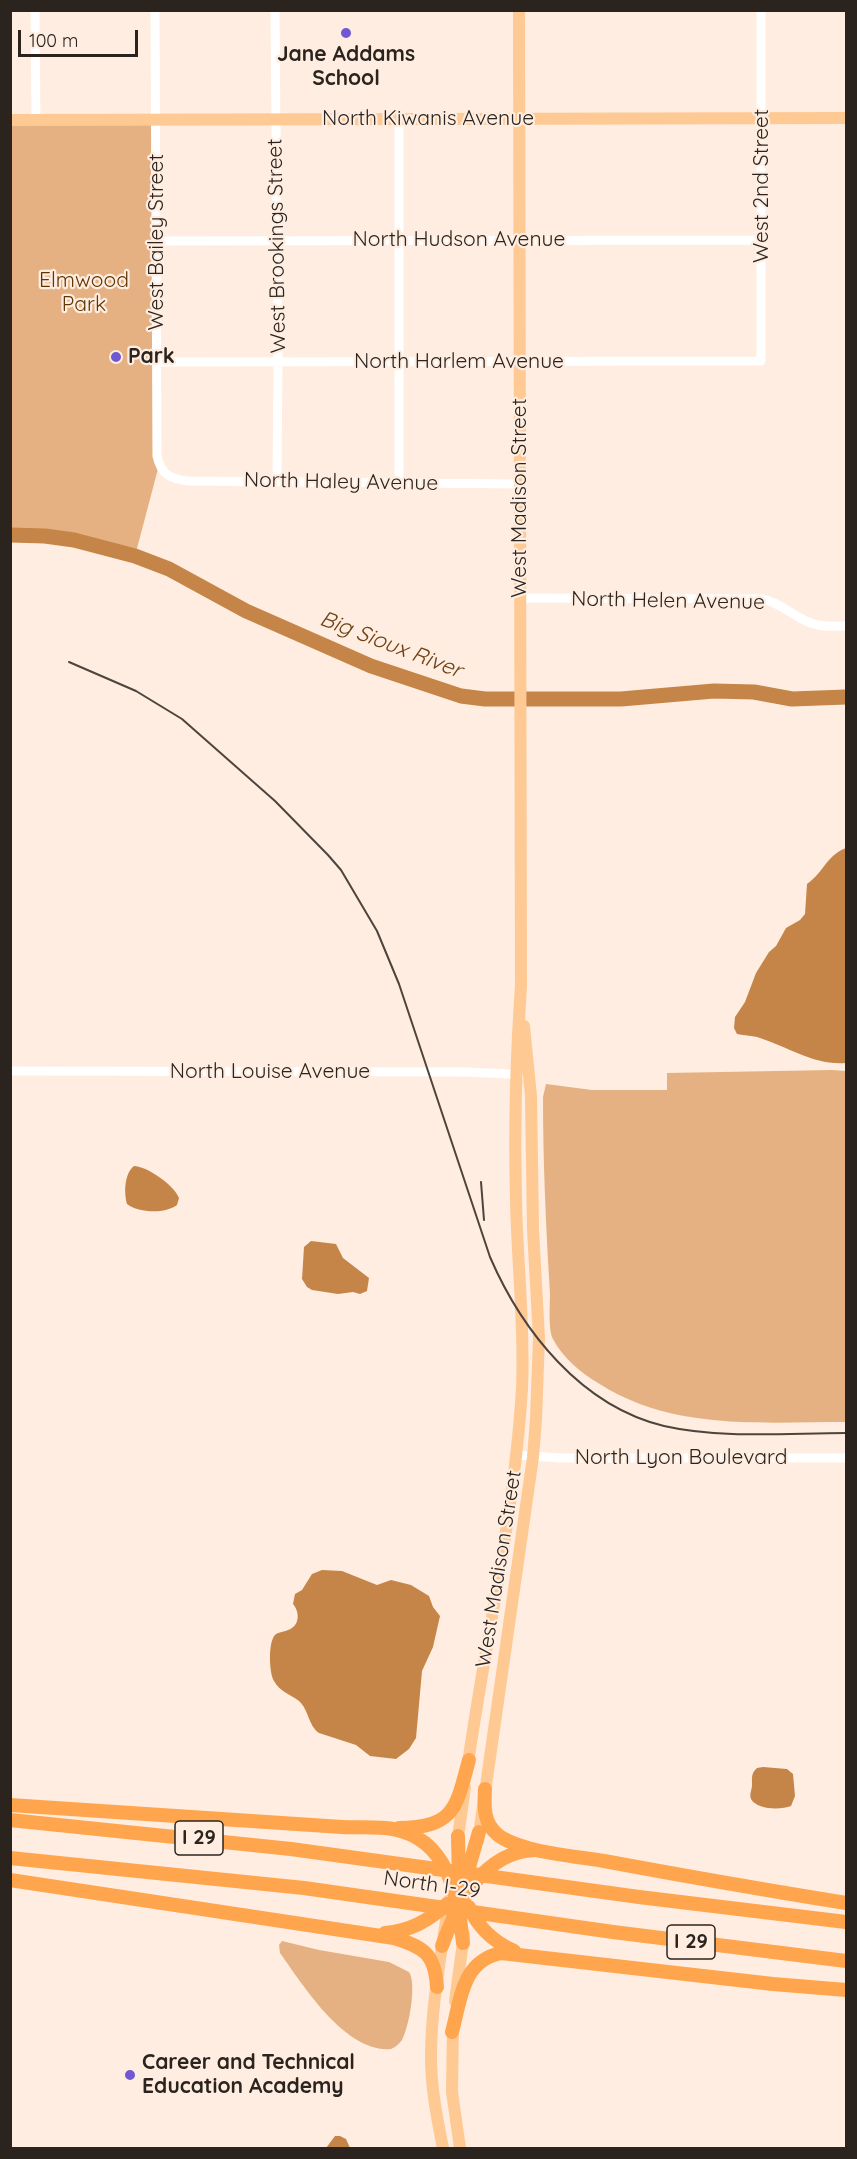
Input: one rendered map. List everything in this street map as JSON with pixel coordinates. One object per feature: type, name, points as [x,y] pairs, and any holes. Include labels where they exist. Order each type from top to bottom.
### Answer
[{"type":"highway","points":[[367,1828],[421,1827],[439,1822],[446,1817],[456,1803],[469,1760]]},
{"type":"highway","points":[[485,1789],[487,1822],[493,1830],[511,1842],[546,1851],[846,1903]]},
{"type":"highway","points":[[10,1805],[391,1828],[418,1839],[438,1857],[479,1924],[491,1937],[507,1948],[522,1954]]},
{"type":"highway","name":"North I-29","points":[[10,1820],[193,1837],[846,1922]]},
{"type":"highway","points":[[442,1946],[479,1832]]},
{"type":"highway","points":[[458,1836],[458,1877],[463,1944]]},
{"type":"highway","points":[[374,1934],[398,1932],[414,1927],[436,1914],[487,1870],[507,1857],[523,1851],[546,1851]]},
{"type":"highway","name":"North I-29","points":[[10,1858],[195,1875],[846,1961]]},
{"type":"highway","points":[[10,1880],[374,1934],[407,1941],[422,1949],[433,1962],[436,1987]]},
{"type":"highway","points":[[452,2032],[466,1982],[473,1968],[484,1958],[501,1953],[773,1984],[846,1990]]},
{"type":"main road","name":"West Madison Street","points":[[458,1836],[516,1455],[522,1388],[515,1074],[521,986],[519,10]]},
{"type":"main road","name":"North Kiwanis Avenue","points":[[10,120],[846,118]]},
{"type":"main road","name":"West Madison Street","points":[[479,1832],[533,1457],[536,1419],[539,1338],[529,1075],[521,986]]},
{"type":"main road","points":[[460,2148],[452,2092],[452,2032],[463,1944]]},
{"type":"main road","points":[[442,1946],[436,1987],[431,2067],[443,2148]]},
{"type":"street","points":[[35,10],[36,120]]},
{"type":"street","name":"West Bailey Street","points":[[155,10],[157,456],[163,472]]},
{"type":"street","name":"West Brookings Street","points":[[275,10],[278,481]]},
{"type":"street","name":"West 2nd Street","points":[[761,10],[761,361]]},
{"type":"street","points":[[399,120],[399,482]]},
{"type":"street","name":"North Hudson Avenue","points":[[157,241],[762,240]]},
{"type":"street","name":"North Harlem Avenue","points":[[158,362],[761,361]]},
{"type":"street","name":"North Haley Avenue","points":[[163,472],[169,477],[188,481],[521,484]]},
{"type":"street","name":"North Helen Avenue","points":[[520,598],[760,599],[779,604],[794,615],[818,625],[846,626]]},
{"type":"street","name":"North Louise Avenue","points":[[10,1071],[448,1072],[529,1075]]},
{"type":"street","name":"North Lyon Boulevard","points":[[516,1455],[533,1457],[846,1458]]},
{"type":"green space","name":"Elmwood Park","points":[[11,121],[157,121],[159,465],[135,556],[58,538],[11,535]]},
{"type":"green space","points":[[846,1071],[846,1422],[750,1422],[687,1416],[656,1409],[626,1398],[598,1383],[579,1369],[557,1346],[550,1330],[543,1097],[546,1084],[592,1090],[667,1090],[667,1073]]},
{"type":"green space","points":[[282,1941],[389,1962],[409,1972],[412,1986],[411,2006],[405,2034],[400,2043],[391,2049],[374,2047],[357,2040],[342,2029],[313,1998],[280,1953],[279,1945]]},
{"type":"shaded area","points":[[846,848],[846,1063],[824,1062],[754,1036],[737,1034],[734,1028],[735,1017],[745,1002],[756,973],[786,928],[800,920],[805,914],[807,884],[834,855]]},
{"type":"shaded area","points":[[134,1166],[153,1173],[172,1188],[179,1198],[177,1205],[166,1210],[152,1211],[138,1209],[127,1204],[126,1184],[128,1174]]},
{"type":"shaded area","points":[[311,1241],[336,1244],[343,1258],[369,1278],[367,1291],[360,1294],[353,1292],[338,1294],[312,1290],[307,1287],[302,1279],[304,1247]]},
{"type":"shaded area","points":[[322,1570],[342,1571],[377,1585],[391,1580],[411,1585],[429,1596],[440,1616],[433,1647],[422,1671],[416,1738],[409,1749],[396,1759],[370,1756],[356,1745],[319,1733],[315,1730],[299,1701],[279,1688],[272,1677],[270,1658],[273,1639],[276,1634],[295,1625],[298,1615],[293,1604],[295,1594],[302,1590],[312,1574]]},
{"type":"shaded area","points":[[757,1768],[787,1769],[793,1774],[795,1796],[791,1806],[764,1807],[754,1803],[751,1799],[753,1774]]},
{"type":"shaded area","points":[[335,2136],[346,2139],[350,2148],[326,2148]]},
{"type":"waterway","name":"Big Sioux River","points":[[10,535],[74,540],[135,556],[169,569],[246,611],[371,666],[461,696],[485,699],[621,699],[714,691],[754,692],[792,699],[846,697]]},
{"type":"railway","points":[[69,662],[136,691],[182,719],[275,801],[341,870],[377,931],[399,984],[490,1257],[519,1312],[558,1362],[606,1402],[634,1416],[664,1426],[731,1434],[846,1433]]},
{"type":"railway","points":[[481,1182],[484,1220]]},
{"type":"place","name":"Jane Addams School","points":[[346,33]]},
{"type":"place","name":"Park","points":[[116,357]]},
{"type":"place","name":"Career and Technical Education Academy","points":[[130,2075]]}]
